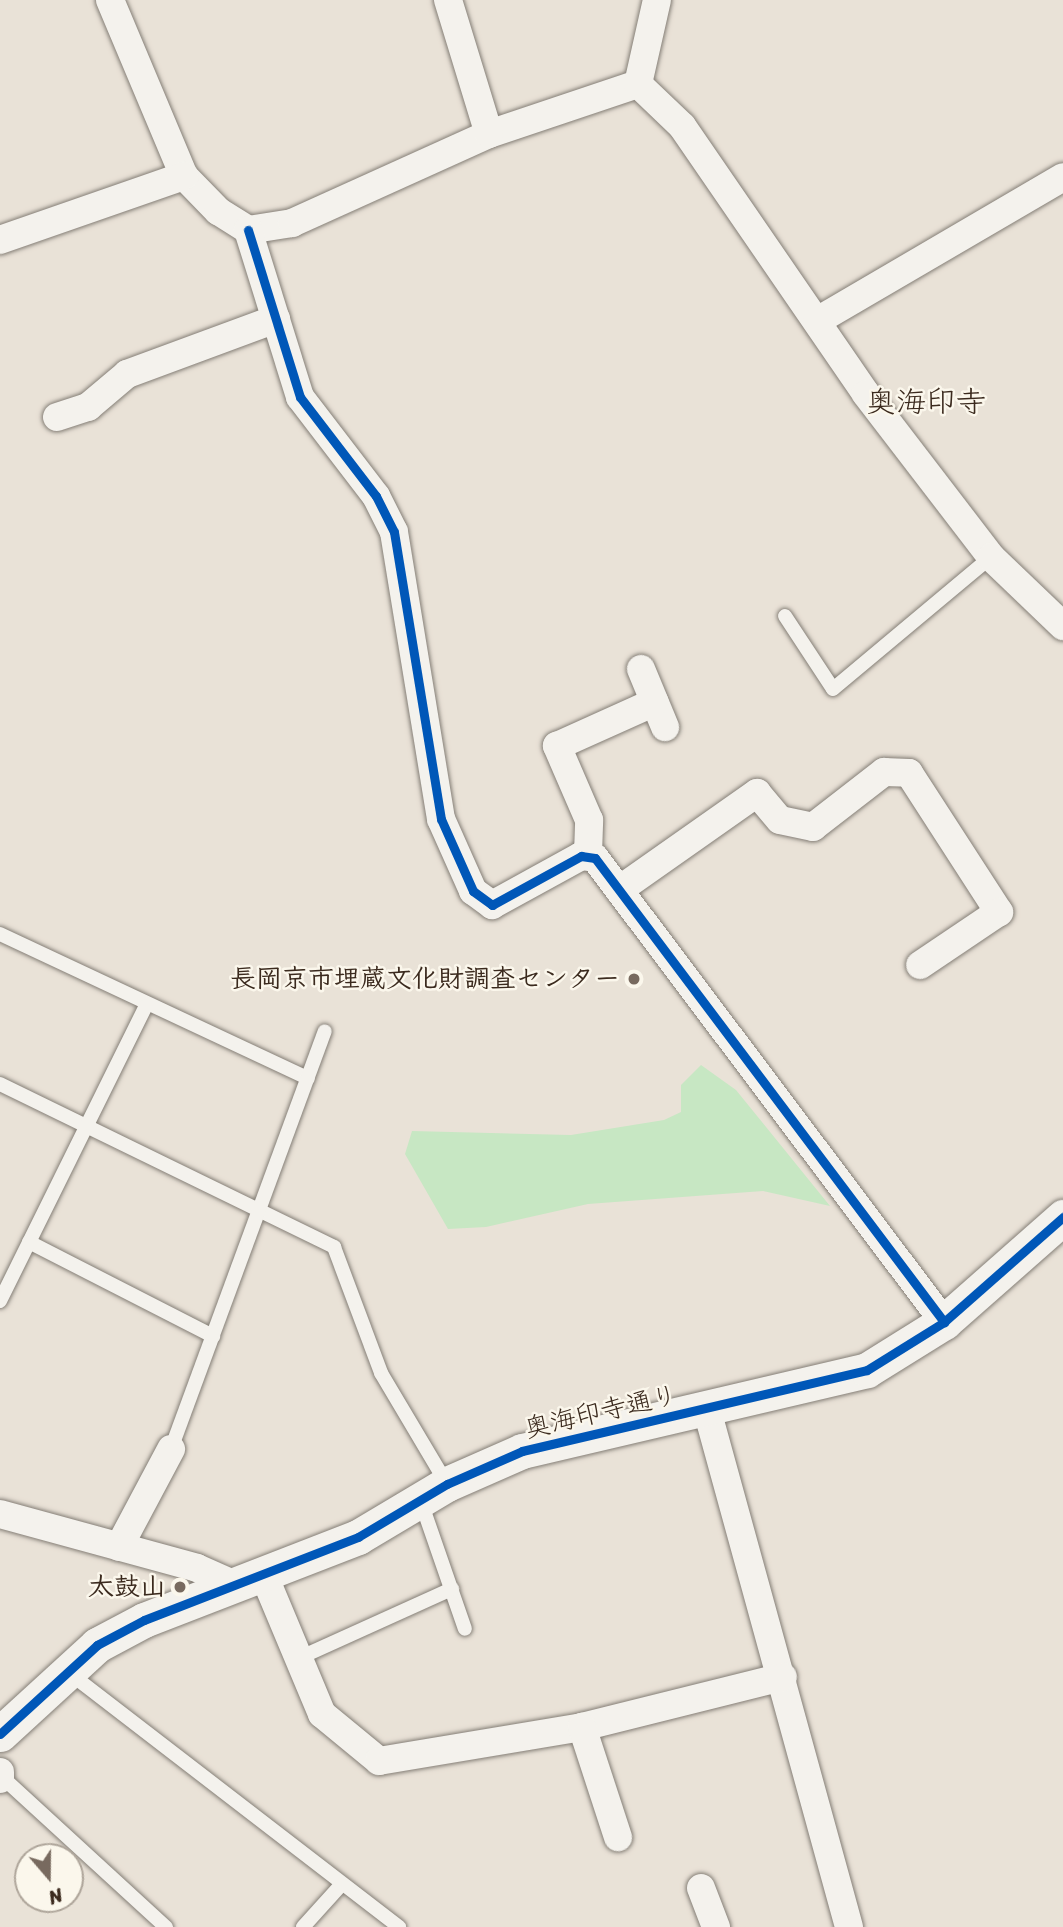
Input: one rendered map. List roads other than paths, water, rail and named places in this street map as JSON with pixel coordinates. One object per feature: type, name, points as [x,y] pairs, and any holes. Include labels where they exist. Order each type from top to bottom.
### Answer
[{"type":"street","points":[[110,0],[184,176],[218,211],[248,230],[300,397],[376,496],[394,532],[441,819],[473,891],[492,905],[588,854]]},
{"type":"street","points":[[448,0],[489,134]]},
{"type":"street","points":[[638,85],[657,0]]},
{"type":"street","points":[[248,230],[292,223],[489,134],[638,85]]},
{"type":"street","points":[[638,85],[682,125],[817,321],[990,557],[1063,626]]},
{"type":"street","points":[[0,240],[184,176]]},
{"type":"street","points":[[817,321],[1063,177]]},
{"type":"street","points":[[58,417],[88,407],[127,374],[276,319]]},
{"type":"street","points":[[641,669],[660,715],[557,746],[589,820],[588,854],[619,890],[944,1322]]},
{"type":"street","points":[[619,890],[757,793],[780,820],[813,827],[884,772],[909,773],[999,912],[920,965]]},
{"type":"street","name":"奥海印寺通り","points":[[0,1734],[97,1645],[144,1620],[358,1537],[434,1492],[523,1451],[707,1410],[867,1370],[944,1322],[1063,1217]]},
{"type":"street","points":[[707,1410],[783,1677],[849,1927]]},
{"type":"street","points":[[119,1547],[171,1449]]},
{"type":"street","points":[[0,1514],[249,1579],[299,1658],[322,1714],[379,1761],[582,1727],[783,1677]]},
{"type":"street","points":[[582,1727],[618,1837]]},
{"type":"street","points":[[701,1888],[716,1927]]},
{"type":"lane","points":[[785,616],[833,689],[990,557]]},
{"type":"lane","points":[[0,934],[146,1006],[308,1078]]},
{"type":"lane","points":[[0,1301],[146,1006]]},
{"type":"lane","points":[[171,1449],[325,1031]]},
{"type":"lane","points":[[0,1084],[334,1247],[380,1373],[434,1492],[452,1589],[465,1629]]},
{"type":"lane","points":[[29,1242],[213,1336]]},
{"type":"lane","points":[[299,1658],[452,1589]]},
{"type":"lane","points":[[68,1672],[341,1885],[399,1927]]},
{"type":"lane","points":[[0,1775],[166,1927]]},
{"type":"lane","points":[[303,1927],[341,1885]]},
{"type":"place","name":"長岡京市埋蔵文化財調査センター","points":[[634,979]]},
{"type":"place","name":"太鼓山","points":[[180,1587]]},
{"type":"district","name":"奥海印寺","points":[[926,402]]}]
